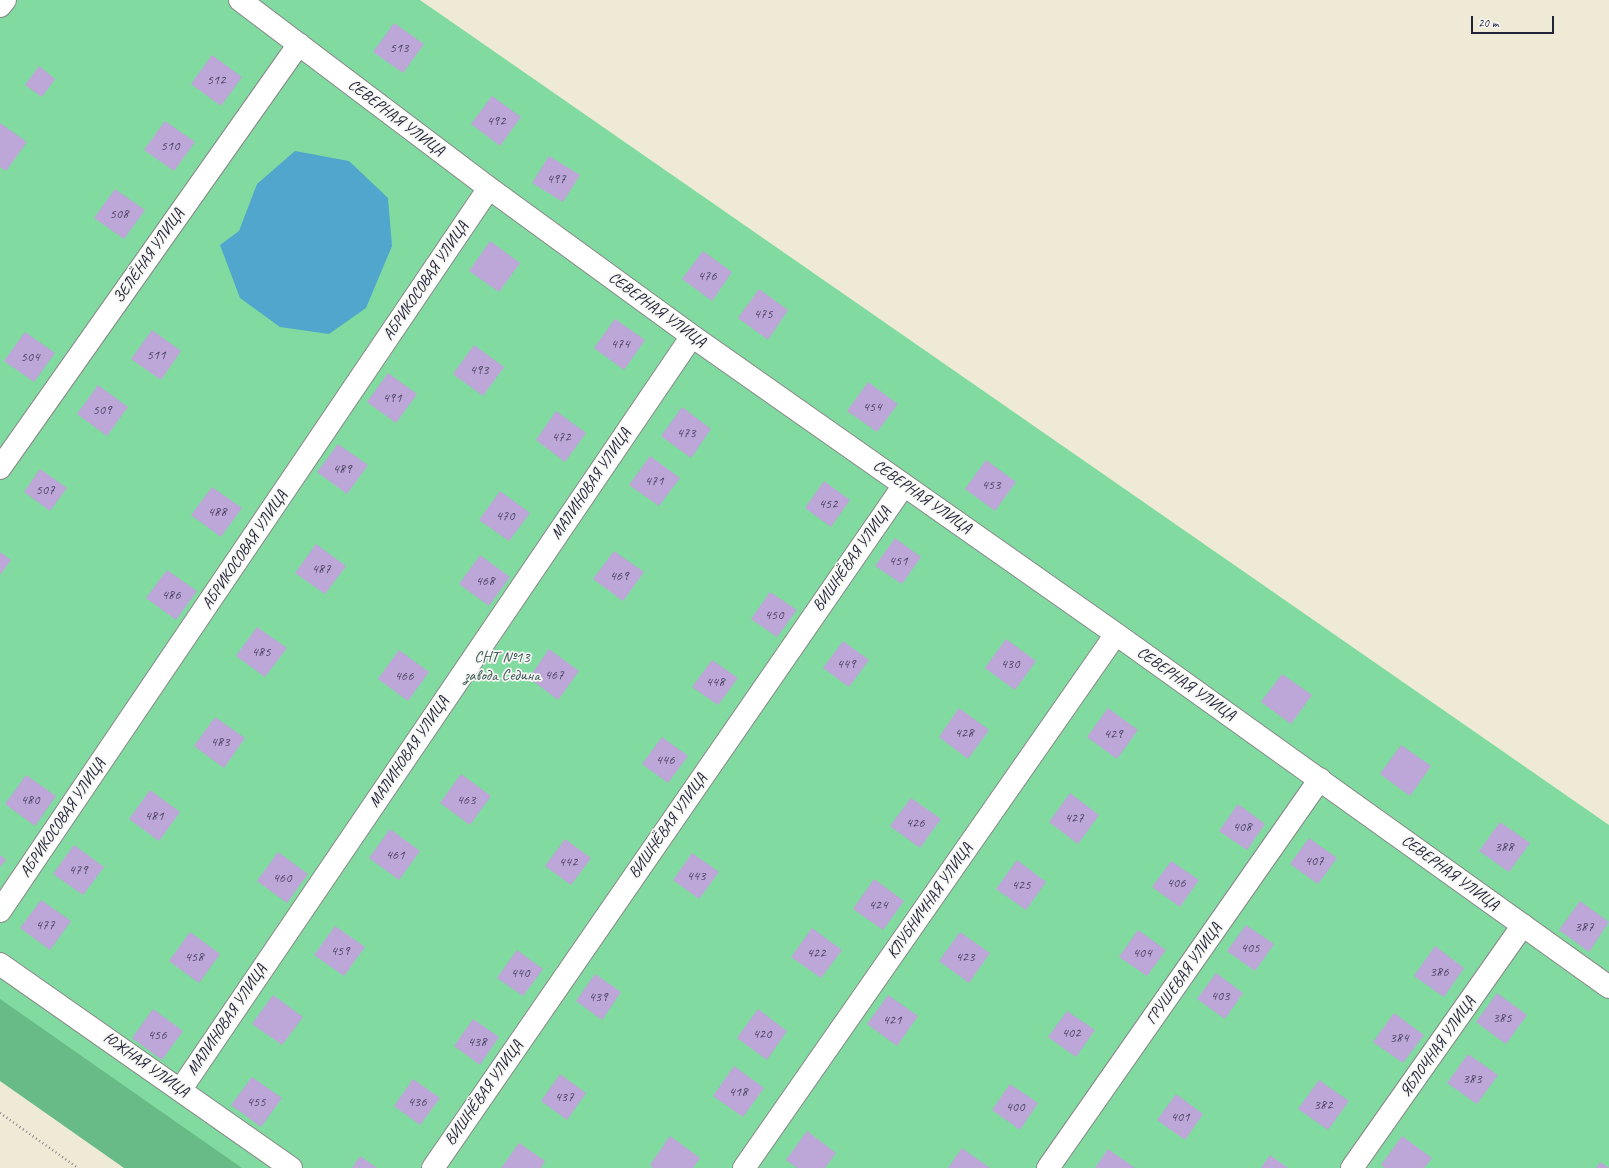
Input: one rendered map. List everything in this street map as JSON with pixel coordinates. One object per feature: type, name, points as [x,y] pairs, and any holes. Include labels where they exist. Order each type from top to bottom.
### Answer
[{"type":"street","points":[[0,6],[5,0]]},
{"type":"street","name":"СЕВЕРНАЯ УЛИЦА","points":[[240,0],[489,188],[692,336],[1116,634],[1609,987]]},
{"type":"street","name":"ЗЕЛЁНАЯ УЛИЦА","points":[[0,468],[299,44]]},
{"type":"street","name":"АБРИКОСОВАЯ УЛИЦА","points":[[0,911],[489,188]]},
{"type":"street","name":"МАЛИНОВАЯ УЛИЦА","points":[[180,1089],[692,336]]},
{"type":"street","name":"ВИШНЁВАЯ УЛИЦА","points":[[433,1168],[904,485]]},
{"type":"street","name":"КЛУБНИЧНАЯ УЛИЦА","points":[[744,1168],[1116,634]]},
{"type":"street","name":"ГРУШЕВАЯ УЛИЦА","points":[[1048,1168],[1320,779]]},
{"type":"street","name":"ЯБЛОЧНАЯ УЛИЦА","points":[[1352,1168],[1523,926]]},
{"type":"street","name":"ЮЖНАЯ УЛИЦА","points":[[0,964],[291,1168]]},
{"type":"path","points":[[0,1113],[78,1168]]},
{"type":"green space","name":"СНТ №13 завода Седина","points":[[0,0],[420,0],[1609,825],[1609,1168],[222,1168],[0,1007]]},
{"type":"green space","points":[[0,999],[242,1168],[124,1168],[0,1081]]},
{"type":"water","points":[[295,151],[349,161],[388,198],[392,246],[366,308],[329,334],[280,327],[240,298],[220,245],[239,231],[257,184]]},
{"type":"building","points":[[394,23],[424,44],[403,73],[373,52]]},
{"type":"building","points":[[212,55],[242,77],[221,106],[191,84]]},
{"type":"building","points":[[39,66],[55,79],[42,97],[25,85]]},
{"type":"building","points":[[492,96],[521,117],[500,146],[471,124]]},
{"type":"building","points":[[165,121],[195,142],[174,171],[144,150]]},
{"type":"building","points":[[0,123],[27,142],[6,171],[0,167]]},
{"type":"building","points":[[549,156],[580,175],[563,202],[532,183]]},
{"type":"building","points":[[115,189],[145,210],[124,239],[94,218]]},
{"type":"building","points":[[490,241],[520,263],[499,292],[469,271]]},
{"type":"building","points":[[703,251],[732,272],[712,301],[682,279]]},
{"type":"building","points":[[759,289],[788,310],[768,340],[738,318]]},
{"type":"building","points":[[615,319],[645,340],[624,370],[594,348]]},
{"type":"building","points":[[152,330],[181,351],[161,380],[131,359]]},
{"type":"building","points":[[25,332],[55,353],[34,382],[4,361]]},
{"type":"building","points":[[474,345],[504,367],[483,396],[453,374]]},
{"type":"building","points":[[388,373],[417,394],[396,423],[367,402]]},
{"type":"building","points":[[868,382],[898,404],[877,432],[847,411]]},
{"type":"building","points":[[98,385],[128,407],[107,436],[77,414]]},
{"type":"building","points":[[682,407],[711,429],[691,458],[661,436]]},
{"type":"building","points":[[556,411],[586,433],[565,462],[536,440]]},
{"type":"building","points":[[338,444],[368,465],[347,494],[317,472]]},
{"type":"building","points":[[650,456],[680,478],[659,506],[629,485]]},
{"type":"building","points":[[986,460],[1016,482],[995,511],[965,489]]},
{"type":"building","points":[[40,469],[67,488],[50,511],[24,492]]},
{"type":"building","points":[[824,481],[850,500],[831,527],[805,508]]},
{"type":"building","points":[[212,487],[242,508],[221,537],[191,515]]},
{"type":"building","points":[[500,491],[530,513],[509,541],[479,520]]},
{"type":"building","points":[[895,538],[921,557],[902,584],[875,566]]},
{"type":"building","points":[[316,544],[346,566],[325,594],[295,573]]},
{"type":"building","points":[[614,551],[644,572],[623,601],[593,579]]},
{"type":"building","points":[[0,552],[11,560],[0,575]]},
{"type":"building","points":[[480,555],[510,577],[489,606],[459,584]]},
{"type":"building","points":[[167,570],[197,591],[176,620],[146,598]]},
{"type":"building","points":[[770,592],[797,610],[777,637],[751,619]]},
{"type":"building","points":[[257,627],[287,648],[265,677],[236,656]]},
{"type":"building","points":[[1006,639],[1036,661],[1015,690],[985,668]]},
{"type":"building","points":[[843,641],[869,660],[849,687],[823,668]]},
{"type":"building","points":[[549,649],[579,671],[558,700],[529,678]]},
{"type":"building","points":[[399,650],[429,672],[408,701],[378,679]]},
{"type":"building","points":[[712,660],[738,678],[718,705],[692,687]]},
{"type":"building","points":[[1282,674],[1312,695],[1291,724],[1261,702]]},
{"type":"building","points":[[959,708],[989,730],[968,759],[939,737]]},
{"type":"building","points":[[1108,708],[1138,730],[1117,759],[1087,737]]},
{"type":"building","points":[[215,717],[245,738],[224,768],[194,746]]},
{"type":"building","points":[[662,737],[688,756],[668,783],[642,764]]},
{"type":"building","points":[[1401,745],[1431,766],[1410,796],[1380,774]]},
{"type":"building","points":[[461,774],[491,796],[470,825],[440,803]]},
{"type":"building","points":[[26,775],[56,796],[35,826],[5,804]]},
{"type":"building","points":[[150,790],[180,812],[159,841],[129,819]]},
{"type":"building","points":[[1070,793],[1099,815],[1078,844],[1049,822]]},
{"type":"building","points":[[911,798],[941,819],[920,848],[890,826]]},
{"type":"building","points":[[1238,804],[1265,824],[1247,850],[1219,831]]},
{"type":"building","points":[[1500,822],[1530,843],[1509,872],[1479,851]]},
{"type":"building","points":[[390,829],[420,851],[399,880],[369,858]]},
{"type":"building","points":[[1309,838],[1337,858],[1318,884],[1290,864]]},
{"type":"building","points":[[565,839],[591,858],[571,885],[545,866]]},
{"type":"building","points":[[74,845],[104,867],[83,895],[53,874]]},
{"type":"building","points":[[278,852],[308,874],[287,903],[257,881]]},
{"type":"building","points":[[692,853],[719,872],[699,899],[673,880]]},
{"type":"building","points":[[0,855],[6,860],[0,867]]},
{"type":"building","points":[[1017,860],[1046,882],[1026,910],[996,889]]},
{"type":"building","points":[[1171,861],[1199,880],[1180,907],[1152,887]]},
{"type":"building","points":[[874,879],[904,901],[883,930],[853,909]]},
{"type":"building","points":[[41,900],[71,921],[50,950],[20,928]]},
{"type":"building","points":[[1580,901],[1609,922],[1589,952],[1559,930]]},
{"type":"building","points":[[1246,925],[1274,944],[1255,971],[1227,951]]},
{"type":"building","points":[[335,926],[365,947],[344,976],[314,955]]},
{"type":"building","points":[[812,928],[842,950],[821,978],[791,957]]},
{"type":"building","points":[[1138,930],[1166,950],[1147,976],[1119,957]]},
{"type":"building","points":[[190,932],[220,954],[199,983],[169,961]]},
{"type":"building","points":[[960,932],[990,953],[969,983],[939,961]]},
{"type":"building","points":[[1435,946],[1464,968],[1444,997],[1414,976]]},
{"type":"building","points":[[517,950],[543,969],[523,996],[497,978]]},
{"type":"building","points":[[1216,973],[1243,993],[1225,1019],[1197,999]]},
{"type":"building","points":[[595,974],[621,992],[602,1020],[576,1001]]},
{"type":"building","points":[[1497,993],[1527,1015],[1506,1044],[1476,1022]]},
{"type":"building","points":[[273,995],[303,1017],[282,1045],[252,1024]]},
{"type":"building","points":[[888,995],[918,1016],[897,1046],[867,1024]]},
{"type":"building","points":[[153,1009],[183,1031],[162,1060],[132,1038]]},
{"type":"building","points":[[758,1009],[787,1031],[767,1060],[737,1038]]},
{"type":"building","points":[[1067,1011],[1095,1030],[1076,1057],[1048,1037]]},
{"type":"building","points":[[1394,1013],[1424,1035],[1403,1063],[1373,1042]]},
{"type":"building","points":[[473,1019],[499,1037],[480,1065],[454,1046]]},
{"type":"building","points":[[1468,1054],[1498,1075],[1477,1104],[1447,1083]]},
{"type":"building","points":[[734,1066],[764,1088],[743,1117],[713,1096]]},
{"type":"building","points":[[560,1074],[586,1093],[567,1120],[541,1101]]},
{"type":"building","points":[[252,1077],[282,1098],[261,1127],[231,1105]]},
{"type":"building","points":[[413,1079],[440,1098],[420,1125],[394,1106]]},
{"type":"building","points":[[1319,1080],[1349,1101],[1328,1130],[1298,1109]]},
{"type":"building","points":[[1010,1084],[1038,1103],[1020,1130],[992,1110]]},
{"type":"building","points":[[1176,1094],[1203,1114],[1185,1140],[1157,1120]]},
{"type":"building","points":[[807,1131],[836,1153],[825,1168],[797,1168],[786,1160]]},
{"type":"building","points":[[670,1136],[700,1158],[693,1168],[653,1168],[650,1165]]},
{"type":"building","points":[[1402,1136],[1432,1158],[1424,1168],[1385,1168],[1381,1165]]},
{"type":"building","points":[[519,1143],[545,1161],[541,1168],[501,1168]]},
{"type":"building","points":[[962,1148],[990,1168],[948,1168]]},
{"type":"building","points":[[1108,1149],[1135,1168],[1095,1168]]},
{"type":"building","points":[[1270,1155],[1288,1168],[1261,1168]]},
{"type":"building","points":[[360,1156],[377,1168],[352,1168]]},
{"type":"building","points":[[1600,1162],[1609,1168],[1596,1168]]}]
